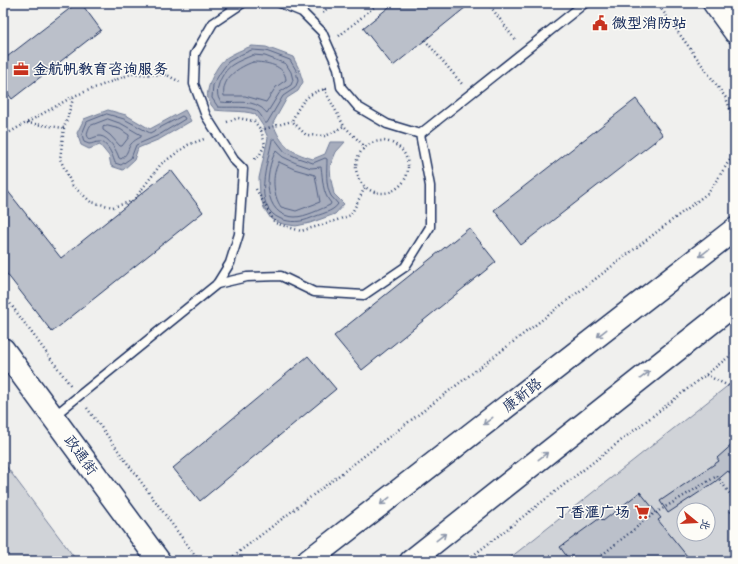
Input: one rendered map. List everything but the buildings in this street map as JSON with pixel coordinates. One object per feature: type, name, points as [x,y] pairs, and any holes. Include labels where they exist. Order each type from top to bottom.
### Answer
[{"type":"main road","points":[[714,3],[735,32]]},
{"type":"main road","name":"康新路","points":[[308,561],[735,229]]},
{"type":"main road","points":[[411,561],[735,304]]},
{"type":"main road","name":"政通街","points":[[3,349],[159,561]]},
{"type":"lane","points":[[53,417],[217,284],[230,263],[239,234],[243,169],[234,160],[206,116],[194,84],[195,54],[213,23],[243,3]]},
{"type":"lane","points":[[280,3],[302,12],[322,32],[338,68],[341,86],[358,107],[387,124],[420,134]]},
{"type":"lane","points":[[420,134],[585,3]]},
{"type":"lane","points":[[217,284],[247,277],[282,276],[314,292],[364,295],[406,267],[430,227],[430,186],[420,134]]},
{"type":"path","points":[[328,45],[379,3]]},
{"type":"path","points":[[488,3],[524,51]]},
{"type":"path","points":[[658,3],[726,98],[735,123]]},
{"type":"path","points":[[425,40],[470,94]]},
{"type":"path","points":[[3,136],[74,96],[131,74],[167,75],[198,93]]},
{"type":"path","points":[[292,122],[298,108],[308,96],[324,89],[341,86]]},
{"type":"path","points":[[324,89],[344,126],[365,146]]},
{"type":"path","points":[[74,96],[64,128],[60,159],[72,185],[91,202],[113,207],[133,201],[161,164],[188,145],[238,118],[254,121],[262,130],[265,145],[259,156],[243,169],[261,196],[275,223],[301,230],[329,223],[351,215],[365,187]]},
{"type":"path","points":[[26,122],[64,128]]},
{"type":"path","points":[[292,122],[306,135],[326,136],[344,126]]},
{"type":"path","points":[[262,130],[292,122]]},
{"type":"path","points":[[382,140],[399,146],[408,160],[408,169],[402,184],[396,189],[388,192],[376,192],[365,187],[359,180],[356,171],[356,162],[359,154],[365,146],[382,140]]},
{"type":"path","points":[[227,561],[709,192],[735,152]]},
{"type":"path","points":[[3,294],[73,390]]},
{"type":"path","points":[[466,561],[735,352]]},
{"type":"path","points":[[706,374],[735,389]]},
{"type":"path","points":[[82,402],[198,561]]},
{"type":"path","points":[[607,561],[602,554],[646,520],[717,476],[735,502]]},
{"type":"path","points":[[730,512],[735,509]]},
{"type":"shaded area","points":[[735,380],[735,561],[506,561]]},
{"type":"shaded area","points":[[3,462],[77,561],[3,561]]},
{"type":"water","points":[[252,46],[266,47],[293,57],[299,69],[303,82],[298,91],[287,98],[273,123],[283,143],[292,151],[313,159],[325,154],[330,142],[345,142],[336,152],[330,166],[334,194],[344,204],[335,214],[310,223],[296,226],[283,224],[271,219],[264,208],[260,195],[259,178],[268,138],[263,126],[255,114],[215,110],[209,102],[208,89],[212,77],[219,65],[229,56]]},
{"type":"water","points":[[108,110],[126,115],[150,129],[185,110],[191,121],[160,139],[138,148],[134,160],[123,170],[111,166],[109,156],[100,145],[89,149],[81,145],[77,133],[84,119]]},
{"type":"place","name":"微型消防站","points":[[600,23]]},
{"type":"place","name":"金航帆教育咨询服务","points":[[21,69]]},
{"type":"place","name":"丁香滙广场","points":[[642,512]]}]
